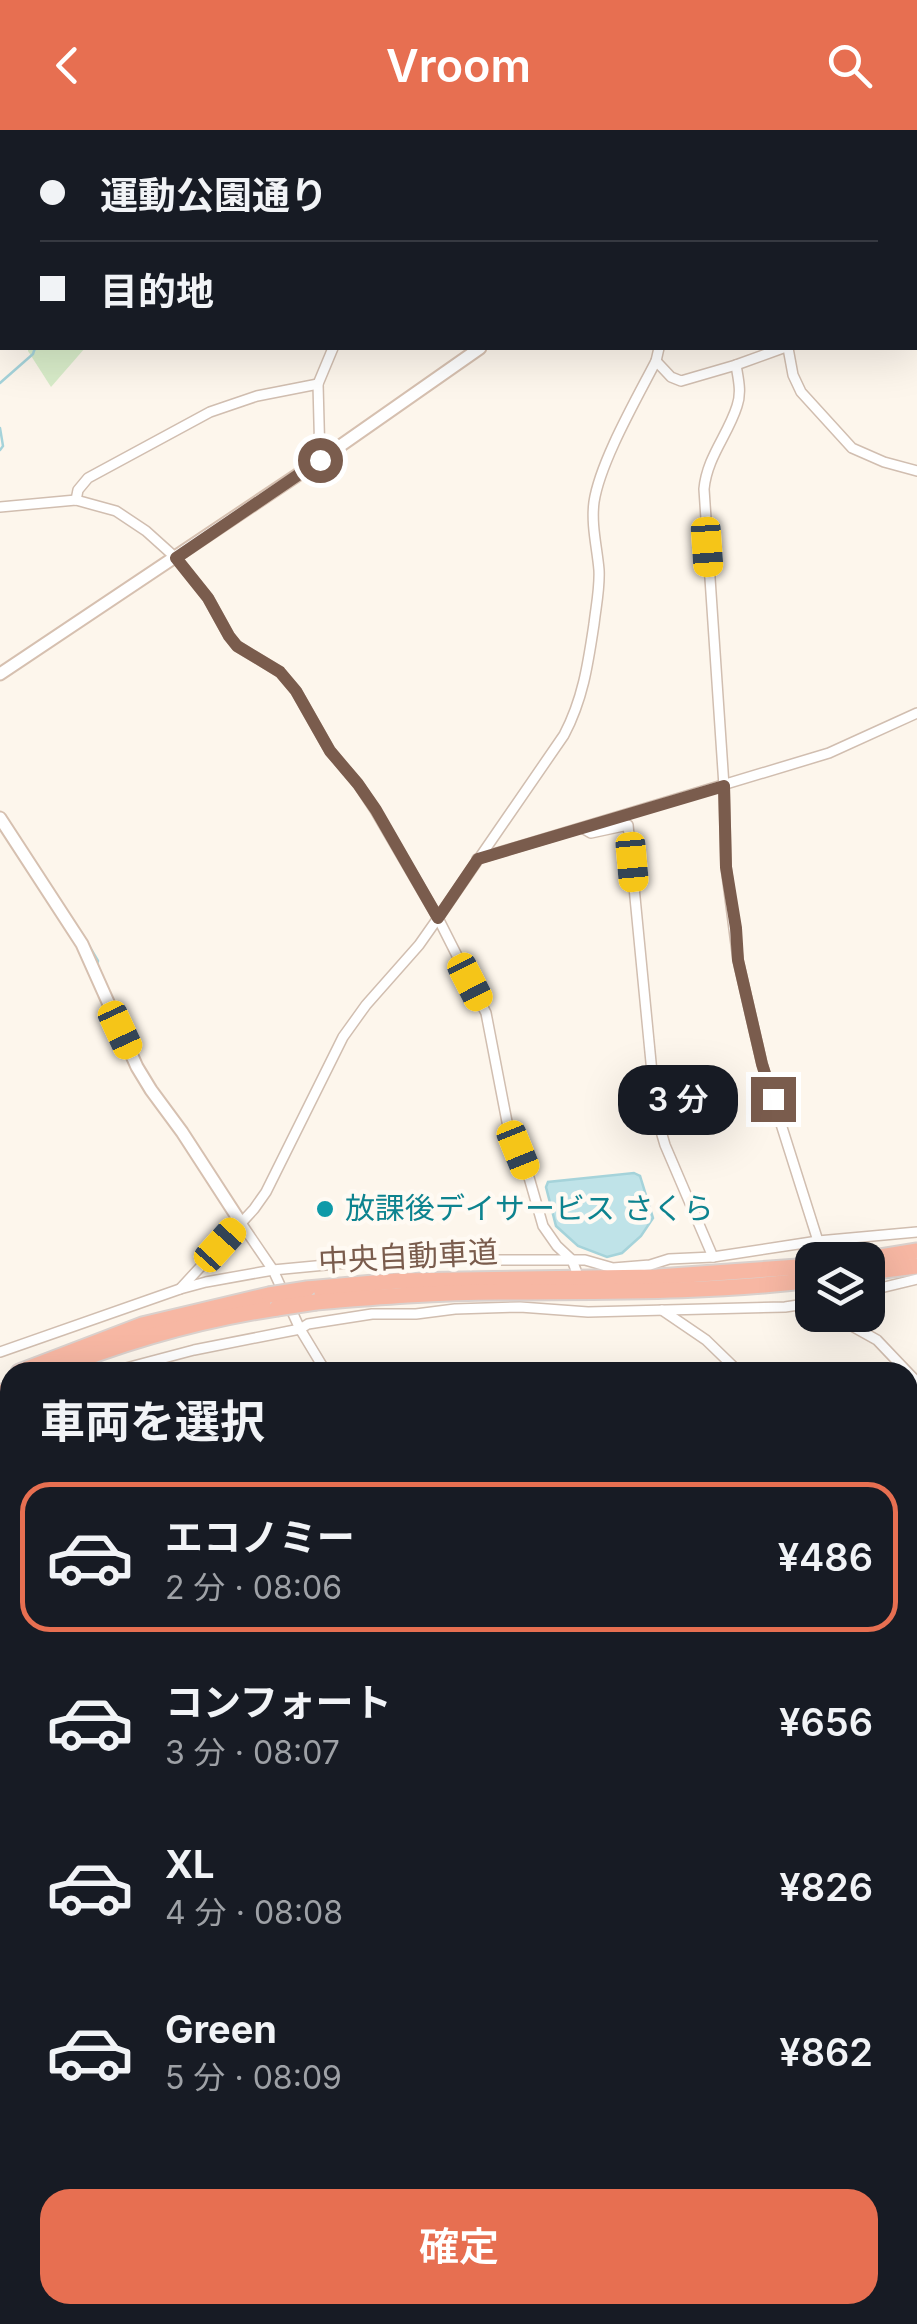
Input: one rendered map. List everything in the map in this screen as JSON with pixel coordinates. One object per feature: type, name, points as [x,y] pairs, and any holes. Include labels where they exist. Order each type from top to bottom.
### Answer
[{"type":"highway","points":[[885,1256],[917,1251]]},
{"type":"highway","name":"中央自動車道","points":[[44,1362],[142,1325],[396,1281],[657,1277],[795,1263]]},
{"type":"highway","points":[[885,1270],[917,1266]]},
{"type":"highway","name":"中央自動車道","points":[[311,1296],[691,1290],[795,1281]]},
{"type":"highway","name":"中央自動車道","points":[[78,1362],[273,1302]]},
{"type":"street","points":[[320,460],[318,384],[332,350]]},
{"type":"street","points":[[0,674],[320,460],[472,350]]},
{"type":"street","points":[[180,1289],[266,1192],[343,1037],[419,944],[564,735],[582,696],[598,593],[592,520],[595,496],[606,463],[659,350]]},
{"type":"street","points":[[656,361],[680,381],[780,350]]},
{"type":"street","points":[[787,350],[802,392],[852,448],[917,471]]},
{"type":"street","points":[[736,365],[738,406],[705,473],[704,489],[726,867],[738,960],[762,1064],[818,1240]]},
{"type":"street","points":[[76,500],[78,490],[88,478],[210,412],[257,396],[318,384]]},
{"type":"street","points":[[0,507],[76,500],[116,511],[176,558],[208,598],[237,646],[280,672],[296,691],[330,751],[376,810],[438,918],[486,1013],[503,1109],[543,1226],[556,1246],[572,1260],[577,1273]]},
{"type":"street","points":[[478,859],[829,753],[917,713]]},
{"type":"street","points":[[0,818],[82,944],[144,1078],[273,1270],[320,1362]]},
{"type":"street","points":[[584,829],[591,833],[628,825],[656,1114],[665,1145],[713,1257]]},
{"type":"street","points":[[0,1352],[180,1289],[273,1270],[421,1256],[585,1260],[614,1268],[818,1240],[917,1232]]},
{"type":"street","points":[[885,1287],[917,1279]]},
{"type":"street","points":[[151,1362],[308,1324],[372,1314],[520,1307],[795,1306]]},
{"type":"street","points":[[660,1309],[706,1340],[729,1362]]},
{"type":"street","points":[[106,1313],[113,1328]]},
{"type":"street","points":[[863,1332],[878,1340],[898,1362]]},
{"type":"street","points":[[123,1355],[123,1362]]},
{"type":"green space","points":[[28,350],[83,350],[51,387]]},
{"type":"water","points":[[634,1173],[640,1176],[653,1218],[622,1253],[607,1257],[578,1246],[556,1226],[548,1182]]},
{"type":"waterway","points":[[0,383],[34,350]]},
{"type":"waterway","points":[[0,428],[0,450]]},
{"type":"waterway","points":[[81,932],[97,964]]},
{"type":"place","name":"放課後デイサービス さくら","points":[[325,1209]]},
{"type":"route","points":[[320,460],[176,558],[208,598],[229,636],[237,646],[280,672],[296,691],[330,751],[376,810],[438,918],[478,859],[724,786],[726,867],[738,960],[773,1099]]}]
